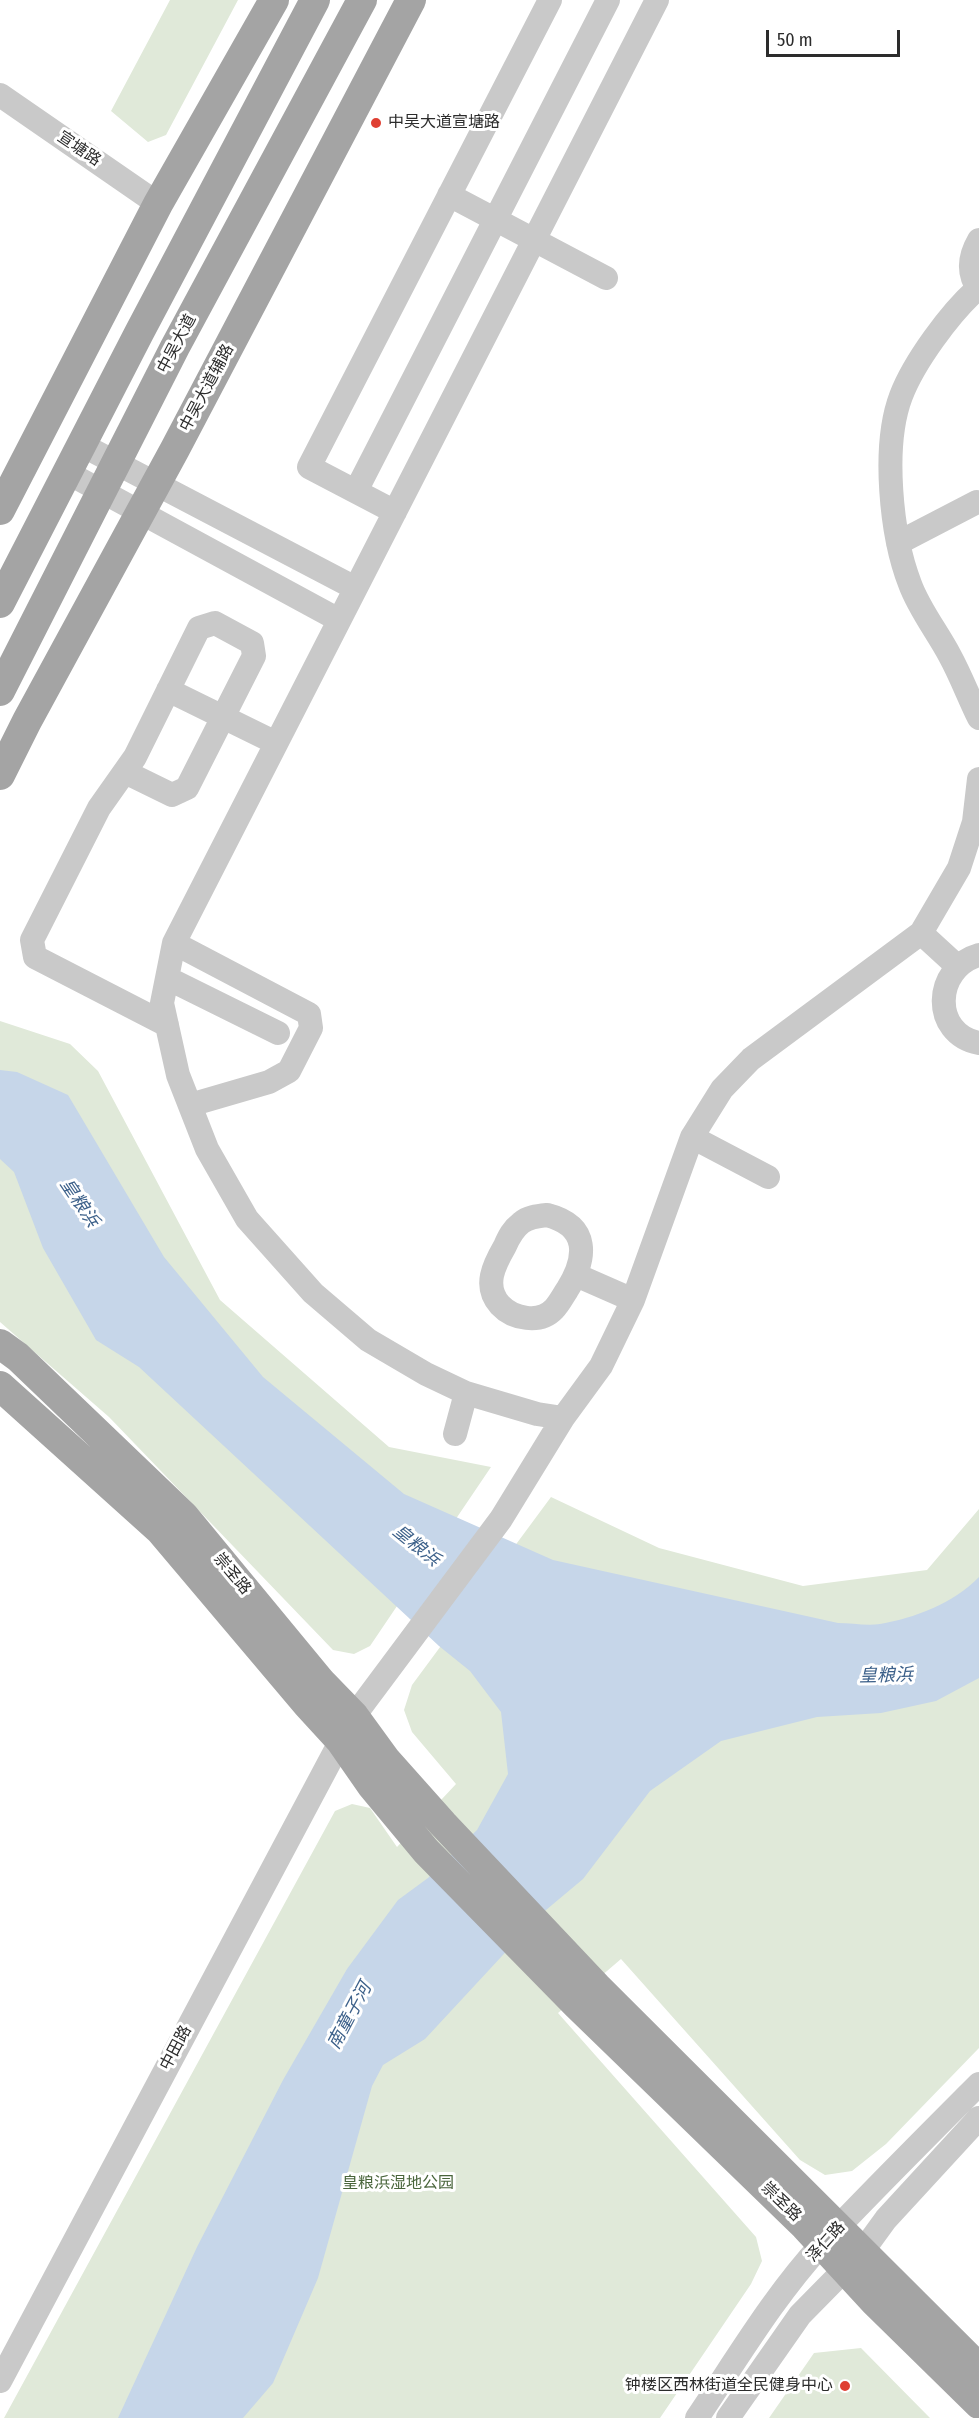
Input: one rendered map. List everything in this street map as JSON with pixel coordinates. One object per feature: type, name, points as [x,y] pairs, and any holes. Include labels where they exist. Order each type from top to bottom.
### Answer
[{"type":"main road","points":[[0,603],[139,333],[315,0]]},
{"type":"main road","name":"中吴大道","points":[[0,691],[181,336],[362,0]]},
{"type":"main road","name":"中吴大道辅路","points":[[0,775],[411,0]]},
{"type":"main road","points":[[0,510],[158,204],[275,3]]},
{"type":"main road","points":[[68,473],[93,379],[99,317]]},
{"type":"main road","name":"崇圣路","points":[[0,1344],[18,1357],[184,1516],[321,1682],[347,1728],[372,1786],[426,1851],[587,1996],[854,2260],[979,2368]]},
{"type":"main road","name":"崇圣路","points":[[0,1386],[160,1530],[307,1704],[347,1728],[386,1760],[587,1996]]},
{"type":"main road","name":"崇圣路","points":[[854,2260],[875,2302],[979,2404]]},
{"type":"street","points":[[395,512],[309,467],[550,0]]},
{"type":"street","points":[[356,491],[608,0]]},
{"type":"street","points":[[563,1418],[537,1414],[466,1393],[426,1374],[368,1340],[314,1293],[247,1219],[207,1149],[178,1075],[162,1003],[174,943],[657,0]]},
{"type":"street","name":"宣塘路","points":[[0,95],[158,204]]},
{"type":"street","points":[[449,195],[606,278]]},
{"type":"street","points":[[979,240],[970,262],[972,276],[978,290],[966,299],[920,360],[901,397],[892,437],[892,512],[898,543],[911,586],[951,657],[979,718]]},
{"type":"street","points":[[82,445],[355,588]]},
{"type":"street","points":[[68,473],[339,620]]},
{"type":"street","points":[[898,543],[976,502]]},
{"type":"street","points":[[125,772],[172,795],[187,788],[254,657],[252,643],[214,623],[199,628],[135,757],[99,808],[32,940],[35,957],[166,1025]]},
{"type":"street","points":[[168,690],[276,743]]},
{"type":"street","points":[[957,966],[921,933],[959,868],[974,822],[979,779]]},
{"type":"street","name":"中田路","points":[[0,2382],[347,1728],[391,1664],[501,1519],[563,1418],[601,1366],[633,1300],[692,1137],[722,1089],[751,1059],[921,933]]},
{"type":"street","points":[[174,943],[309,1014],[311,1028],[289,1071],[269,1083],[190,1105]]},
{"type":"street","points":[[979,955],[957,966],[948,978],[943,993],[944,1008],[949,1023],[959,1035],[979,1044]]},
{"type":"street","points":[[167,978],[278,1033]]},
{"type":"street","points":[[692,1137],[768,1177]]},
{"type":"street","points":[[576,1275],[633,1300]]},
{"type":"street","points":[[455,1434],[466,1393]]},
{"type":"street","name":"泽仁路","points":[[697,2418],[777,2300],[830,2236],[979,2084]]},
{"type":"street","name":"泽仁路","points":[[728,2418],[800,2315],[854,2260],[886,2219],[979,2118]]},
{"type":"green space","points":[[170,0],[238,0],[166,135],[148,142],[111,111]]},
{"type":"green space","points":[[0,1021],[70,1044],[98,1071],[220,1300],[389,1447],[491,1467],[370,1646],[354,1654],[333,1650],[109,1417],[0,1322]]},
{"type":"green space","name":"皇粮浜湿地公园","points":[[551,1497],[659,1548],[803,1586],[927,1570],[979,1509],[979,2048],[886,2144],[852,2171],[825,2175],[800,2160],[621,1959],[558,2013],[756,2237],[762,2261],[751,2284],[660,2418],[4,2418],[335,1811],[352,1804],[370,1808],[397,1847],[456,1784],[412,1732],[404,1710],[412,1685]]},
{"type":"green space","name":"钟楼区西林街道全民健身中心","points":[[861,2348],[930,2418],[769,2418],[814,2353]]},
{"type":"water","points":[[0,1070],[17,1072],[68,1095],[164,1257],[263,1377],[404,1494],[553,1560],[838,1623],[875,1625],[907,1618],[946,1602],[979,1577],[979,1678],[936,1701],[881,1713],[817,1717],[721,1741],[650,1791],[583,1879],[540,1915],[425,2039],[383,2065],[372,2086],[318,2278],[273,2383],[243,2418],[118,2418],[197,2247],[283,2080],[347,1969],[398,1900],[428,1878],[477,1830],[508,1774],[501,1712],[470,1671],[439,1646],[139,1367],[96,1340],[43,1248],[14,1172],[0,1159]]},
{"type":"place","name":"中吴大道宣塘路","points":[[376,123]]},
{"type":"place","name":"钟楼区西林街道全民健身中心","points":[[845,2386]]},
{"type":"water label","name":"皇粮浜","points":[[79,1203]]},
{"type":"water label","name":"皇粮浜","points":[[416,1546]]},
{"type":"water label","name":"皇粮浜","points":[[886,1676]]},
{"type":"water label","name":"南童子河","points":[[350,2016]]}]
